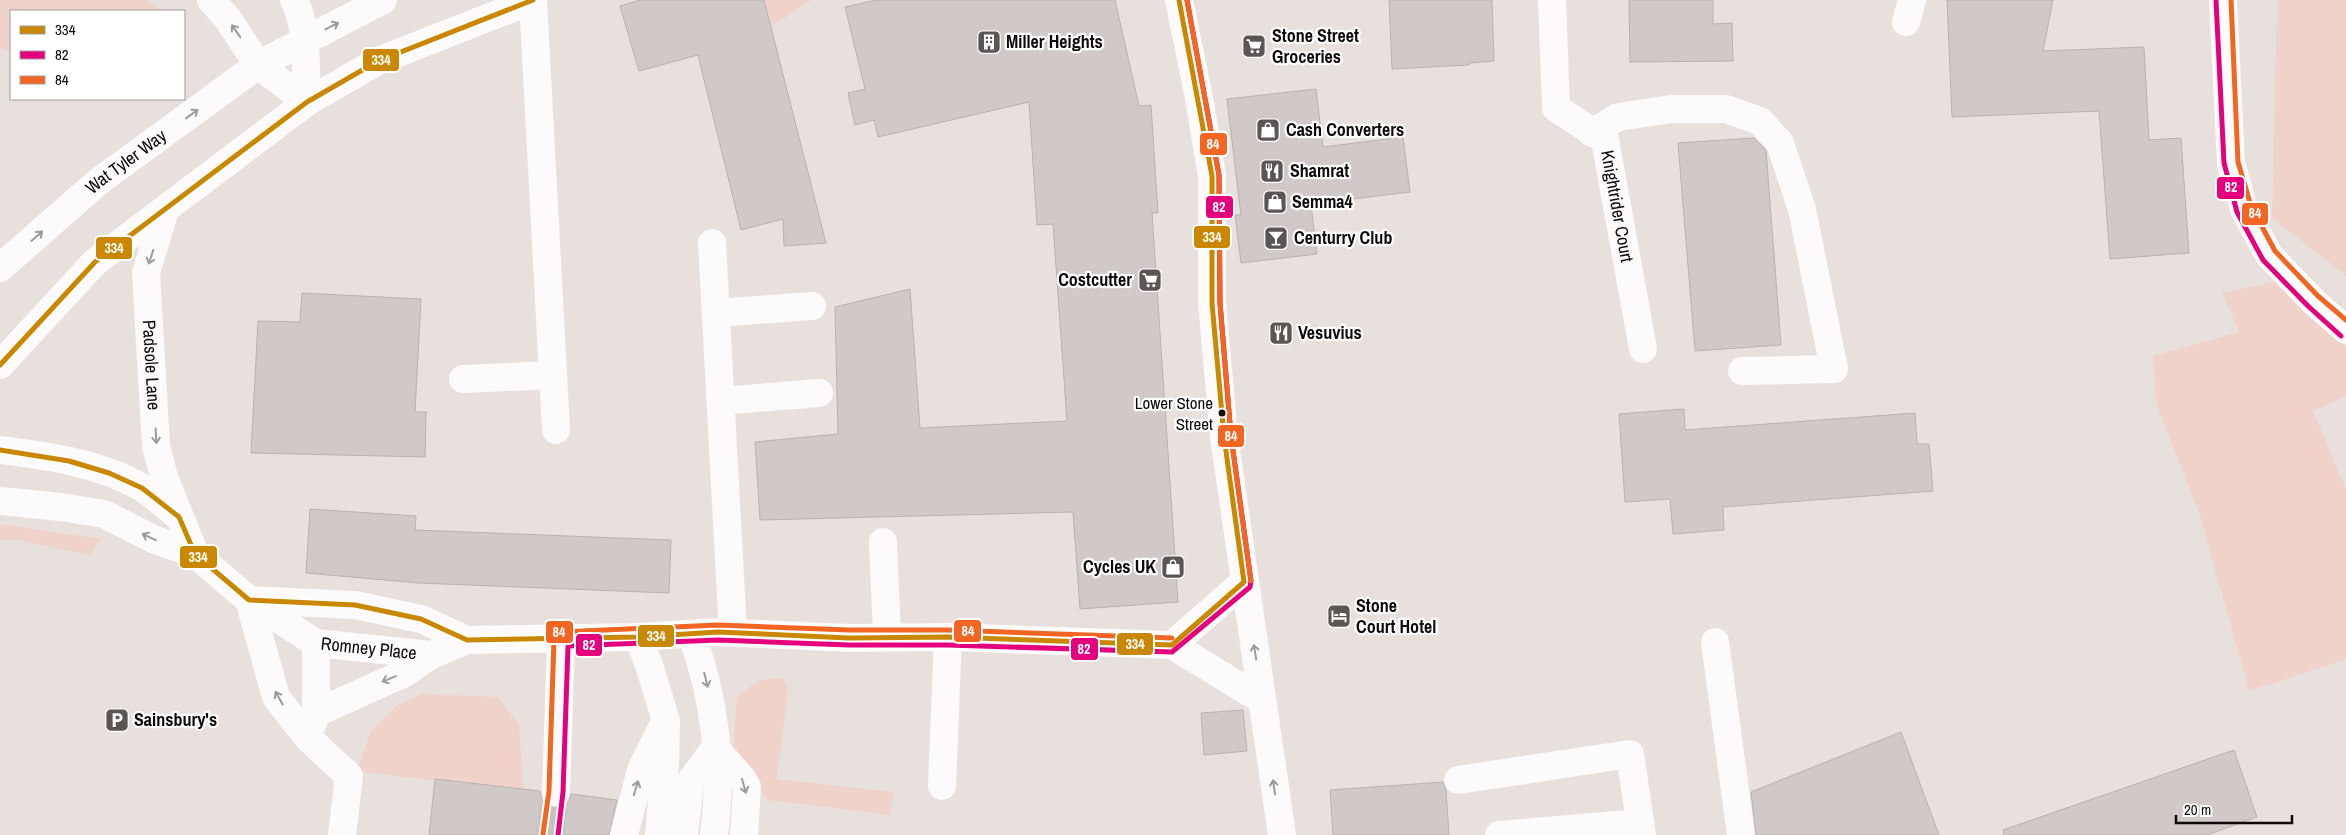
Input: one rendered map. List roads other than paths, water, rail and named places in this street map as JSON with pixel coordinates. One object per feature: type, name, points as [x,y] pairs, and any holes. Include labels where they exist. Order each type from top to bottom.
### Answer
[{"type":"main road","points":[[211,0],[223,12],[258,65],[307,102]]},
{"type":"main road","points":[[294,0],[299,11],[304,40],[307,102]]},
{"type":"main road","name":"Wat Tyler Way","points":[[0,268],[98,182],[258,65],[383,0]]},
{"type":"main road","points":[[0,365],[95,262],[307,102],[378,62],[533,0],[556,430]]},
{"type":"main road","points":[[1179,0],[1199,98],[1212,176],[1213,313],[1224,437],[1282,835]]},
{"type":"main road","name":"Knightrider Court","points":[[1552,0],[1556,108],[1605,140],[1643,349]]},
{"type":"main road","points":[[2223,0],[2231,163],[2244,209],[2270,255],[2312,301],[2346,330]]},
{"type":"main road","points":[[1592,133],[1618,117],[1671,109],[1726,110],[1760,121],[1780,143],[1802,209],[1834,369],[1742,371]]},
{"type":"main road","name":"Padsole Lane","points":[[166,210],[146,273],[156,446],[164,477],[179,517]]},
{"type":"main road","points":[[712,243],[733,633]]},
{"type":"main road","points":[[716,313],[812,306]]},
{"type":"main road","points":[[463,379],[553,375]]},
{"type":"main road","points":[[721,401],[819,393]]},
{"type":"main road","name":"Romney Place","points":[[0,450],[69,461],[109,473],[142,488],[179,517],[195,554]]},
{"type":"main road","name":"Romney Place","points":[[0,501],[61,507],[104,514],[153,539],[195,554],[250,600],[316,643],[431,655],[468,640],[733,633],[849,638],[948,636],[1172,644],[1262,700]]},
{"type":"main road","points":[[883,542],[887,637]]},
{"type":"main road","points":[[1172,644],[1244,582]]},
{"type":"main road","points":[[250,600],[276,697],[312,725],[348,776],[342,835]]},
{"type":"main road","name":"Romney Place","points":[[250,600],[355,605],[422,619],[468,640]]},
{"type":"main road","points":[[691,634],[702,660],[711,698],[717,812],[714,835]]},
{"type":"main road","points":[[942,786],[948,636]]},
{"type":"main road","points":[[638,637],[650,666],[666,720],[665,766],[659,835]]},
{"type":"main road","points":[[556,792],[560,639]]},
{"type":"main road","points":[[1715,642],[1741,835]]},
{"type":"main road","points":[[312,725],[316,643]]},
{"type":"main road","points":[[312,725],[431,655]]},
{"type":"main road","points":[[624,835],[641,770],[666,720]]},
{"type":"main road","points":[[684,835],[690,782],[715,748]]},
{"type":"main road","points":[[715,748],[747,786],[744,835]]},
{"type":"main road","points":[[1458,780],[1630,754],[1641,829],[1499,835]]},
{"type":"tunnel","points":[[550,835],[556,792]]},
{"type":"place","name":"Miller Heights","points":[[989,42]]},
{"type":"place","name":"Stone Street Groceries","points":[[1254,46]]},
{"type":"place","name":"Cash Converters","points":[[1268,130]]},
{"type":"place","name":"Shamrat","points":[[1272,171]]},
{"type":"place","name":"Semma4","points":[[1275,202]]},
{"type":"place","name":"Centurry Club","points":[[1276,238]]},
{"type":"place","name":"Costcutter","points":[[1150,280]]},
{"type":"place","name":"Vesuvius","points":[[1281,333]]},
{"type":"place","name":"Lower Stone Street","points":[[1222,413]]},
{"type":"place","name":"Cycles UK","points":[[1173,567]]},
{"type":"place","name":"Stone Court Hotel","points":[[1339,616]]},
{"type":"place","name":"Sainsbury's","points":[[117,720]]}]
